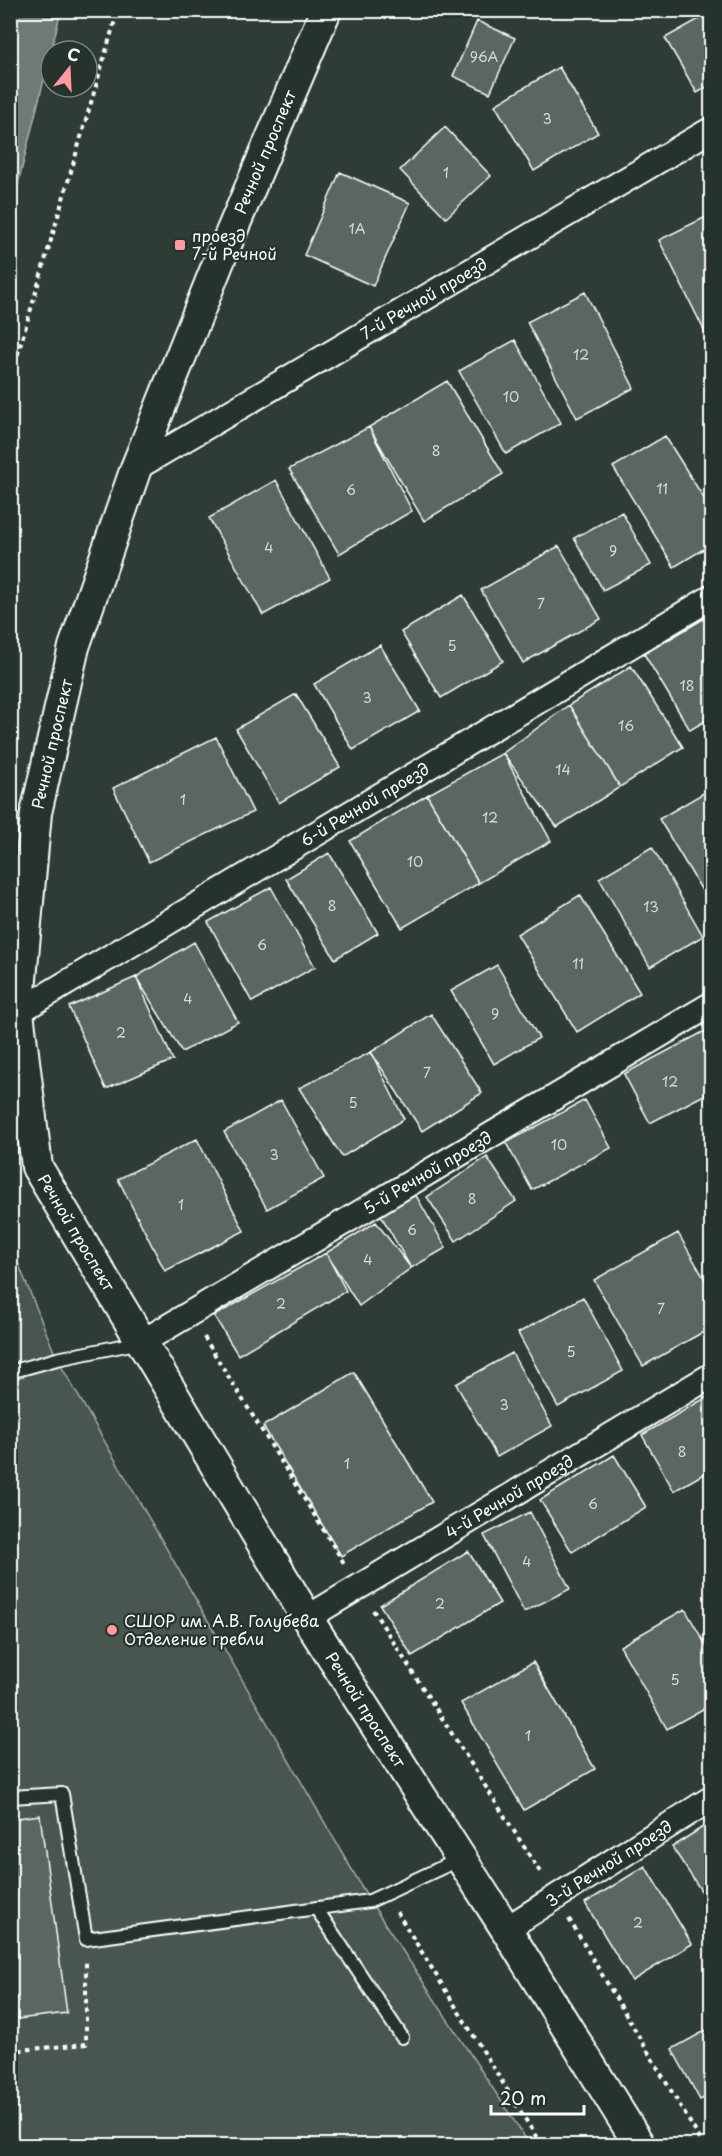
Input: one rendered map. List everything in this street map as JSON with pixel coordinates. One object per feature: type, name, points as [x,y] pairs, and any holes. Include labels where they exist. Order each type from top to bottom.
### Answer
[{"type":"street","name":"Речной проспект","points":[[326,10],[219,261],[136,468],[74,647],[36,813],[18,1012],[37,1167],[307,1618],[506,1929],[640,2145]]},
{"type":"street","name":"7-й Речной проезд","points":[[136,468],[711,129]]},
{"type":"street","name":"6-й Речной проезд","points":[[18,1012],[711,597]]},
{"type":"street","name":"5-й Речной проезд","points":[[142,1342],[711,1004]]},
{"type":"street","name":"4-й Речной проезд","points":[[307,1618],[711,1375]]},
{"type":"street","name":"3-й Речной проезд","points":[[506,1929],[711,1798]]},
{"type":"lane","points":[[10,1372],[57,1359],[142,1342]]},
{"type":"lane","points":[[10,1797],[62,1794],[86,1940],[370,1901],[461,1858]]},
{"type":"lane","points":[[316,1908],[402,2037]]},
{"type":"path","points":[[10,381],[118,10]]},
{"type":"path","points":[[190,1314],[358,1587],[556,1897],[704,2145]]},
{"type":"path","points":[[385,1893],[542,2145]]},
{"type":"path","points":[[10,2051],[86,2044],[86,1940]]},
{"type":"shaded area","points":[[10,11],[61,11],[54,39],[39,39],[39,99],[11,212]]},
{"type":"shaded area","name":"СШОР им. А.В. Голубева Отделение гребли","points":[[10,1243],[57,1359],[370,1901],[530,2145],[11,2145]]},
{"type":"building","points":[[708,14],[712,20],[712,84],[697,93],[665,38]]},
{"type":"building","points":[[477,21],[515,38],[490,93],[453,76]]},
{"type":"building","points":[[559,67],[598,133],[534,171],[495,105]]},
{"type":"building","points":[[445,127],[491,176],[446,218],[400,170]]},
{"type":"building","points":[[340,172],[410,203],[373,286],[304,255]]},
{"type":"building","points":[[712,214],[712,334],[707,336],[659,240]]},
{"type":"building","points":[[585,292],[634,388],[577,418],[527,322]]},
{"type":"building","points":[[515,340],[561,423],[506,454],[459,371]]},
{"type":"building","points":[[447,381],[503,474],[424,521],[369,427]]},
{"type":"building","points":[[369,427],[412,511],[339,554],[289,469]]},
{"type":"building","points":[[665,436],[712,511],[712,544],[674,567],[613,467]]},
{"type":"building","points":[[276,480],[330,578],[263,615],[209,518]]},
{"type":"building","points":[[622,512],[651,565],[603,590],[574,538]]},
{"type":"building","points":[[559,546],[601,619],[523,663],[481,590]]},
{"type":"building","points":[[463,595],[503,661],[441,698],[401,632]]},
{"type":"building","points":[[705,618],[712,629],[712,717],[690,730],[644,654]]},
{"type":"building","points":[[380,645],[420,711],[353,750],[314,684]]},
{"type":"building","points":[[631,666],[683,747],[620,787],[569,705]]},
{"type":"building","points":[[296,694],[340,767],[279,803],[236,729]]},
{"type":"building","points":[[569,705],[620,787],[557,827],[503,753]]},
{"type":"building","points":[[216,737],[253,812],[149,862],[113,788]]},
{"type":"building","points":[[503,753],[551,841],[479,883],[427,795]]},
{"type":"building","points":[[712,788],[712,907],[659,819]]},
{"type":"building","points":[[427,795],[479,883],[402,928],[350,841]]},
{"type":"building","points":[[652,847],[703,936],[650,967],[599,878]]},
{"type":"building","points":[[329,853],[378,933],[335,959],[286,879]]},
{"type":"building","points":[[271,887],[315,967],[252,1002],[208,922]]},
{"type":"building","points":[[580,895],[640,993],[577,1032],[517,934]]},
{"type":"building","points":[[194,942],[238,1022],[182,1052],[136,977]]},
{"type":"building","points":[[497,965],[539,1038],[494,1064],[451,991]]},
{"type":"building","points":[[136,977],[173,1060],[106,1089],[69,1007]]},
{"type":"building","points":[[431,1014],[482,1093],[422,1131],[371,1052]]},
{"type":"building","points":[[705,1031],[712,1044],[712,1091],[650,1123],[624,1074]]},
{"type":"building","points":[[371,1052],[404,1119],[342,1157],[299,1088]]},
{"type":"building","points":[[281,1100],[324,1178],[267,1209],[224,1132]]},
{"type":"building","points":[[585,1100],[611,1148],[532,1190],[506,1143]]},
{"type":"building","points":[[197,1139],[244,1231],[165,1271],[118,1179]]},
{"type":"building","points":[[487,1157],[516,1201],[456,1241],[427,1197]]},
{"type":"building","points":[[414,1192],[446,1248],[411,1268],[379,1212]]},
{"type":"building","points":[[376,1222],[411,1268],[359,1306],[326,1253]]},
{"type":"building","points":[[678,1233],[712,1292],[712,1327],[643,1366],[594,1280]]},
{"type":"building","points":[[326,1253],[346,1291],[238,1355],[214,1316]]},
{"type":"building","points":[[583,1297],[623,1371],[558,1407],[518,1333]]},
{"type":"building","points":[[512,1353],[552,1426],[497,1457],[456,1384]]},
{"type":"building","points":[[354,1372],[432,1502],[341,1556],[263,1426]]},
{"type":"building","points":[[712,1394],[712,1469],[674,1491],[642,1435]]},
{"type":"building","points":[[614,1455],[646,1507],[572,1552],[540,1500]]},
{"type":"building","points":[[530,1512],[570,1589],[524,1612],[484,1535]]},
{"type":"building","points":[[468,1551],[500,1603],[412,1656],[380,1605]]},
{"type":"building","points":[[685,1609],[712,1656],[712,1704],[667,1729],[620,1646]]},
{"type":"building","points":[[533,1662],[595,1769],[524,1810],[461,1703]]},
{"type":"building","points":[[40,1815],[67,2013],[10,2020],[10,1819]]},
{"type":"building","points":[[712,1821],[712,1907],[672,1847]]},
{"type":"building","points":[[645,1866],[692,1944],[632,1981],[585,1903]]},
{"type":"building","points":[[712,2027],[712,2094],[700,2100],[672,2049]]},
{"type":"place","name":"проезд 7-й Речной","points":[[180,245]]},
{"type":"place","name":"СШОР им. А.В. Голубева Отделение гребли","points":[[112,1630]]}]
